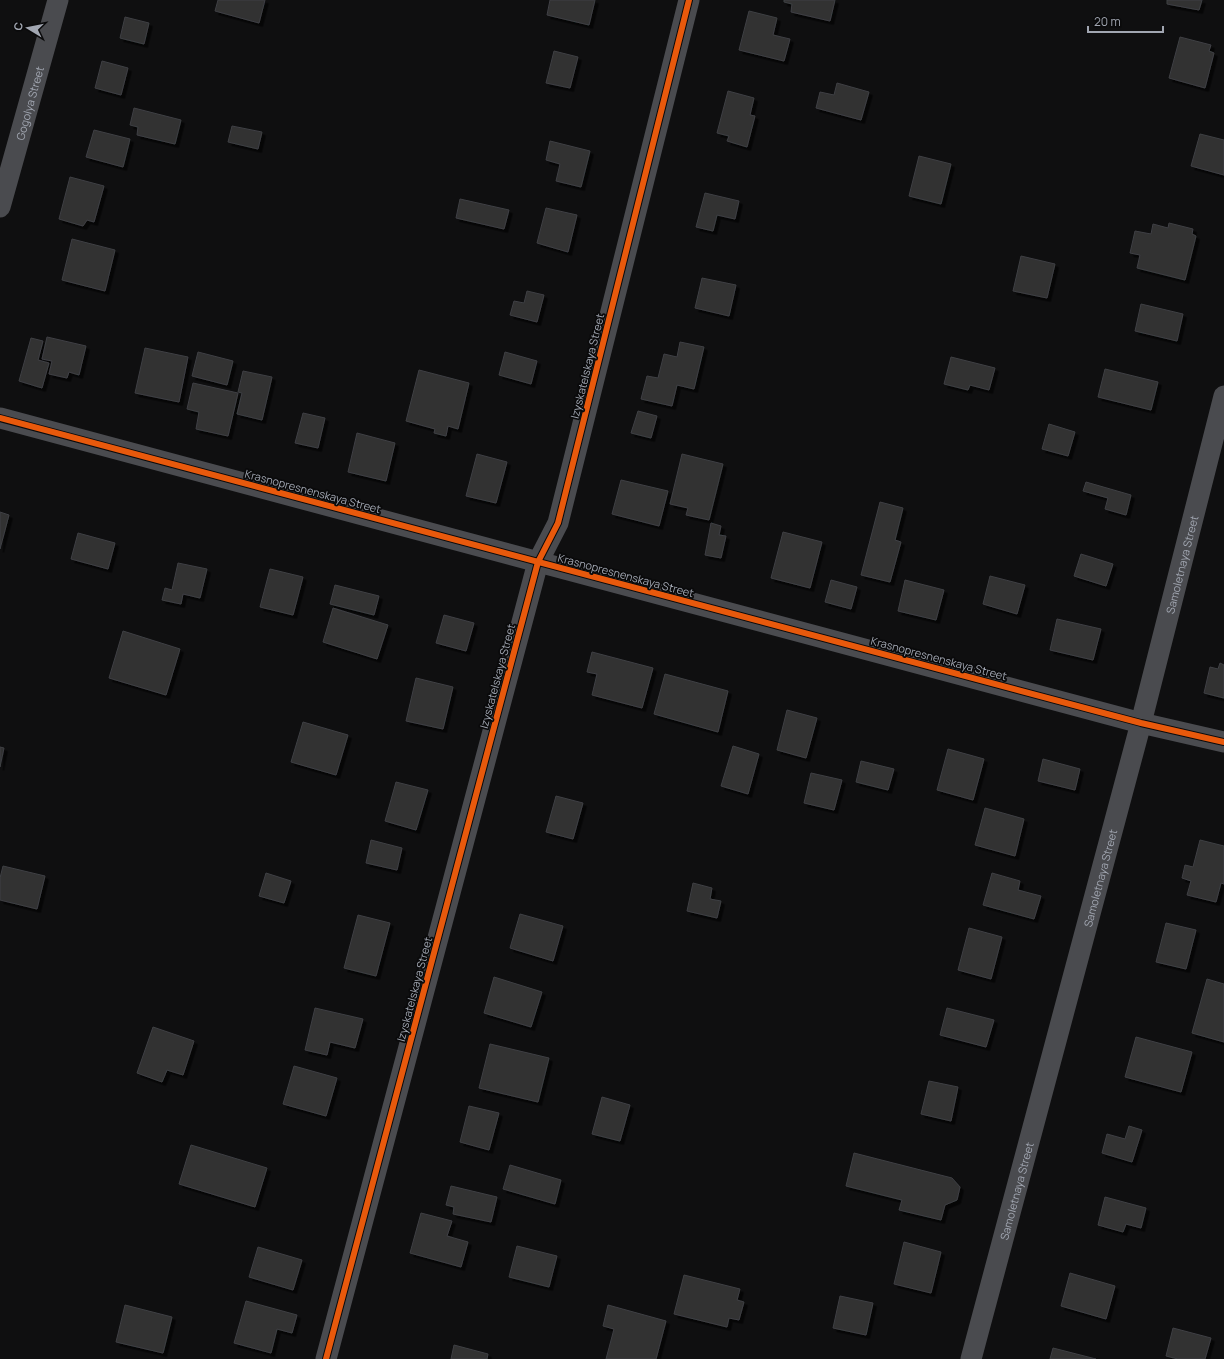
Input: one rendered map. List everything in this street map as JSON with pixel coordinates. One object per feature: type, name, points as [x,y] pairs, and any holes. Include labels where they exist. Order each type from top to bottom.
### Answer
[{"type":"street","name":"Gogolya Street","points":[[0,207],[58,0]]},
{"type":"street","name":"Izyskatelskaya Street","points":[[326,1359],[538,562],[558,523],[690,0]]},
{"type":"street","name":"Samoletnaya Street","points":[[971,1359],[1141,722],[1224,396]]},
{"type":"street","name":"Krasnopresnenskaya Street","points":[[0,418],[1141,722],[1224,742]]},
{"type":"building","points":[[218,0],[265,0],[259,23],[215,11]]},
{"type":"building","points":[[550,0],[595,0],[589,25],[547,15]]},
{"type":"building","points":[[784,0],[835,0],[830,21],[791,12],[792,4],[784,2]]},
{"type":"building","points":[[1167,0],[1202,0],[1199,10],[1167,4]]},
{"type":"building","points":[[749,11],[777,18],[773,35],[790,39],[784,61],[739,50]]},
{"type":"building","points":[[125,17],[149,23],[144,44],[120,38]]},
{"type":"building","points":[[1180,37],[1211,45],[1209,51],[1214,53],[1205,88],[1169,78]]},
{"type":"building","points":[[554,51],[578,57],[570,88],[546,83]]},
{"type":"building","points":[[102,61],[128,68],[121,95],[95,88]]},
{"type":"building","points":[[837,83],[869,92],[861,120],[816,108],[820,92],[834,95]]},
{"type":"building","points":[[728,91],[754,98],[750,115],[755,116],[747,147],[727,141],[729,136],[717,133]]},
{"type":"building","points":[[134,108],[181,120],[175,144],[137,135],[138,127],[130,125]]},
{"type":"building","points":[[232,126],[262,132],[258,149],[228,142]]},
{"type":"building","points":[[94,130],[130,139],[123,167],[86,157]]},
{"type":"building","points":[[1200,134],[1224,140],[1224,175],[1191,166]]},
{"type":"building","points":[[550,141],[590,151],[581,187],[556,181],[560,164],[546,160]]},
{"type":"building","points":[[919,156],[951,164],[941,204],[909,196]]},
{"type":"building","points":[[70,177],[104,186],[94,222],[87,220],[83,226],[59,219]]},
{"type":"building","points":[[705,193],[739,201],[735,219],[717,215],[713,231],[696,227]]},
{"type":"building","points":[[460,199],[509,210],[504,229],[456,218]]},
{"type":"building","points":[[546,208],[577,215],[568,252],[537,243]]},
{"type":"building","points":[[1169,223],[1193,229],[1192,234],[1196,236],[1185,280],[1137,268],[1140,255],[1130,253],[1135,231],[1151,234],[1153,224],[1168,228]]},
{"type":"building","points":[[72,239],[115,250],[105,291],[62,280]]},
{"type":"building","points":[[1021,256],[1055,264],[1047,298],[1013,291]]},
{"type":"building","points":[[702,278],[736,285],[729,316],[695,308]]},
{"type":"building","points":[[527,291],[544,295],[537,322],[510,315],[514,301],[524,303]]},
{"type":"building","points":[[1141,304],[1183,314],[1177,341],[1135,331]]},
{"type":"building","points":[[47,337],[86,346],[79,375],[69,372],[67,378],[49,374],[52,361],[42,359]]},
{"type":"building","points":[[31,338],[43,341],[38,360],[49,363],[42,388],[19,381]]},
{"type":"building","points":[[680,342],[704,347],[694,389],[677,385],[672,406],[641,399],[647,376],[658,378],[664,354],[677,357]]},
{"type":"building","points":[[145,348],[188,357],[179,402],[135,393]]},
{"type":"building","points":[[198,352],[233,361],[227,385],[192,376]]},
{"type":"building","points":[[505,352],[537,361],[531,384],[499,375]]},
{"type":"building","points":[[951,357],[995,368],[989,390],[970,385],[968,390],[944,384]]},
{"type":"building","points":[[1105,369],[1158,382],[1151,410],[1098,397]]},
{"type":"building","points":[[419,370],[469,383],[458,429],[448,426],[446,436],[434,433],[435,429],[406,421]]},
{"type":"building","points":[[243,371],[272,377],[262,420],[237,414],[242,393],[238,392]]},
{"type":"building","points":[[193,383],[238,393],[228,436],[196,429],[199,412],[187,409]]},
{"type":"building","points":[[638,411],[657,416],[651,438],[631,433]]},
{"type":"building","points":[[303,413],[325,418],[318,448],[295,443]]},
{"type":"building","points":[[1049,424],[1075,432],[1068,456],[1042,449]]},
{"type":"building","points":[[357,433],[395,443],[386,481],[348,472]]},
{"type":"building","points":[[477,454],[507,462],[496,503],[466,496]]},
{"type":"building","points":[[682,454],[723,464],[709,520],[686,515],[688,508],[670,504]]},
{"type":"building","points":[[621,480],[668,491],[659,526],[612,514]]},
{"type":"building","points":[[1086,482],[1131,495],[1126,515],[1105,509],[1108,498],[1083,491]]},
{"type":"building","points":[[880,502],[903,508],[895,540],[901,542],[890,582],[861,575]]},
{"type":"building","points":[[0,512],[9,515],[0,549]]},
{"type":"building","points":[[711,523],[721,526],[719,535],[726,536],[721,558],[705,555]]},
{"type":"building","points":[[783,532],[822,542],[810,588],[771,578]]},
{"type":"building","points":[[78,533],[115,543],[108,569],[71,559]]},
{"type":"building","points":[[1081,554],[1113,564],[1106,586],[1074,576]]},
{"type":"building","points":[[178,563],[207,569],[200,598],[183,594],[181,604],[162,600],[165,588],[172,590]]},
{"type":"building","points":[[270,569],[303,577],[293,615],[260,607]]},
{"type":"building","points":[[990,576],[1025,585],[1017,614],[983,604]]},
{"type":"building","points":[[831,580],[857,587],[851,609],[825,602]]},
{"type":"building","points":[[905,580],[944,590],[936,620],[898,611]]},
{"type":"building","points":[[335,585],[379,596],[374,615],[330,604]]},
{"type":"building","points":[[333,608],[388,625],[377,659],[323,642]]},
{"type":"building","points":[[444,615],[474,623],[466,651],[436,643]]},
{"type":"building","points":[[1057,619],[1101,629],[1093,660],[1050,650]]},
{"type":"building","points":[[123,631],[180,649],[166,695],[109,678]]},
{"type":"building","points":[[592,652],[653,668],[642,708],[592,695],[597,674],[587,672]]},
{"type":"building","points":[[1220,663],[1224,665],[1224,698],[1204,693],[1210,667],[1218,669]]},
{"type":"building","points":[[665,674],[728,691],[718,732],[654,714]]},
{"type":"building","points":[[416,678],[453,687],[443,729],[406,721]]},
{"type":"building","points":[[787,710],[817,718],[806,758],[777,750]]},
{"type":"building","points":[[303,722],[348,735],[336,775],[291,762]]},
{"type":"building","points":[[733,746],[759,754],[748,794],[721,786]]},
{"type":"building","points":[[0,747],[4,748],[0,767]]},
{"type":"building","points":[[948,749],[984,759],[973,800],[937,790]]},
{"type":"building","points":[[1043,759],[1080,769],[1075,790],[1038,781]]},
{"type":"building","points":[[861,761],[894,769],[888,790],[856,782]]},
{"type":"building","points":[[811,773],[842,780],[834,810],[804,803]]},
{"type":"building","points":[[396,782],[428,790],[416,830],[385,821]]},
{"type":"building","points":[[556,796],[583,803],[573,839],[546,832]]},
{"type":"building","points":[[985,808],[1024,819],[1015,856],[975,845]]},
{"type":"building","points":[[371,840],[402,848],[397,870],[366,863]]},
{"type":"building","points":[[1200,840],[1224,846],[1224,884],[1221,883],[1216,902],[1187,895],[1191,881],[1182,878],[1185,865],[1193,867]]},
{"type":"building","points":[[3,866],[45,876],[37,909],[0,900],[0,878]]},
{"type":"building","points":[[266,873],[291,881],[284,903],[259,896]]},
{"type":"building","points":[[992,873],[1020,881],[1018,890],[1041,896],[1034,919],[983,905]]},
{"type":"building","points":[[693,883],[712,888],[710,899],[721,901],[717,918],[687,911]]},
{"type":"building","points":[[520,914],[563,926],[553,961],[510,948]]},
{"type":"building","points":[[358,915],[390,923],[376,976],[344,968]]},
{"type":"building","points":[[1166,923],[1196,930],[1186,969],[1156,962]]},
{"type":"building","points":[[969,928],[1002,937],[991,979],[958,970]]},
{"type":"building","points":[[494,977],[542,992],[531,1027],[484,1013]]},
{"type":"building","points":[[1207,979],[1224,984],[1224,1042],[1192,1033]]},
{"type":"building","points":[[315,1008],[363,1019],[355,1048],[330,1042],[327,1055],[305,1050]]},
{"type":"building","points":[[947,1008],[994,1020],[986,1047],[940,1035]]},
{"type":"building","points":[[153,1027],[194,1041],[183,1075],[167,1070],[162,1082],[137,1073]]},
{"type":"building","points":[[1136,1037],[1192,1052],[1181,1092],[1125,1077]]},
{"type":"building","points":[[490,1044],[549,1058],[538,1102],[479,1088]]},
{"type":"building","points":[[294,1066],[337,1078],[326,1116],[283,1104]]},
{"type":"building","points":[[929,1081],[958,1087],[951,1121],[921,1114]]},
{"type":"building","points":[[602,1097],[630,1105],[620,1141],[592,1134]]},
{"type":"building","points":[[469,1106],[499,1113],[489,1150],[460,1142]]},
{"type":"building","points":[[1129,1126],[1142,1130],[1132,1162],[1102,1153],[1107,1134],[1125,1139]]},
{"type":"building","points":[[191,1145],[267,1168],[255,1207],[179,1184]]},
{"type":"building","points":[[854,1153],[952,1178],[960,1187],[957,1200],[945,1205],[941,1220],[899,1210],[902,1200],[846,1186]]},
{"type":"building","points":[[510,1165],[561,1180],[555,1204],[503,1189]]},
{"type":"building","points":[[451,1186],[497,1197],[491,1222],[453,1214],[454,1207],[446,1205]]},
{"type":"building","points":[[1105,1197],[1146,1208],[1141,1228],[1126,1224],[1123,1232],[1098,1225]]},
{"type":"building","points":[[421,1213],[452,1221],[447,1236],[468,1242],[461,1267],[410,1253]]},
{"type":"building","points":[[904,1242],[941,1252],[931,1293],[894,1284]]},
{"type":"building","points":[[517,1246],[557,1256],[549,1287],[509,1277]]},
{"type":"building","points":[[258,1247],[302,1260],[293,1290],[249,1277]]},
{"type":"building","points":[[1070,1273],[1115,1286],[1106,1319],[1061,1306]]},
{"type":"building","points":[[684,1275],[740,1289],[737,1300],[744,1302],[739,1320],[729,1318],[727,1327],[674,1314]]},
{"type":"building","points":[[840,1296],[873,1303],[866,1335],[833,1328]]},
{"type":"building","points":[[246,1301],[297,1315],[292,1333],[277,1329],[271,1353],[234,1343]]},
{"type":"building","points":[[125,1305],[172,1317],[163,1353],[116,1342]]},
{"type":"building","points":[[608,1305],[666,1321],[656,1359],[606,1359],[614,1329],[603,1326]]},
{"type":"building","points":[[1173,1328],[1211,1338],[1205,1359],[1178,1359],[1166,1356]]},
{"type":"building","points":[[454,1345],[488,1354],[487,1359],[451,1359]]},
{"type":"building","points":[[1053,1348],[1096,1359],[1050,1359]]},
{"type":"cycle path","points":[[326,1359],[538,562],[558,523],[689,0]]},
{"type":"cycle path","points":[[0,418],[1141,723],[1224,742]]}]
